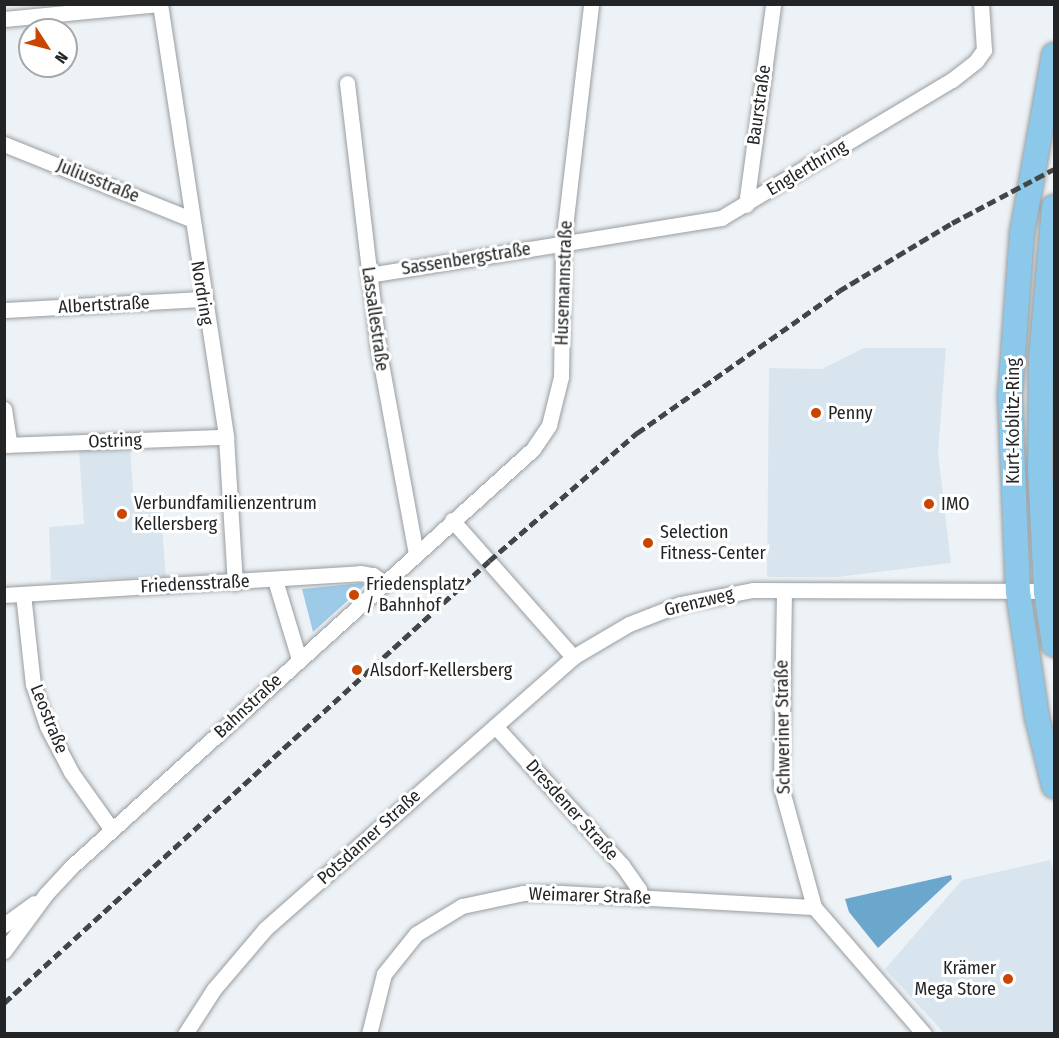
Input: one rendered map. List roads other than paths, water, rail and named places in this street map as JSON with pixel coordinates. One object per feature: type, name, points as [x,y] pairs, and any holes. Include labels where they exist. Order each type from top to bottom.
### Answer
[{"type":"main road","name":"Kurt-Koblitz-Ring","points":[[1054,55],[1022,232],[1010,395],[1018,592],[1037,717],[1054,786]]},
{"type":"main road","name":"Kurt-Koblitz-Ring","points":[[1054,207],[1041,360],[1040,468],[1054,644]]},
{"type":"street","points":[[4,19],[160,4]]},
{"type":"street","name":"Nordring","points":[[160,4],[203,299],[226,437],[235,583]]},
{"type":"street","name":"Husemannstraße","points":[[452,520],[532,449],[549,425],[561,377],[563,244],[591,4]]},
{"type":"street","name":"Baurstraße","points":[[746,205],[773,4]]},
{"type":"street","name":"Englerthring","points":[[563,244],[721,218],[746,205],[952,80],[976,61],[984,50],[981,4]]},
{"type":"street","name":"Lassallestraße","points":[[347,83],[369,275],[416,554]]},
{"type":"street","name":"Juliusstraße","points":[[4,144],[191,219]]},
{"type":"street","name":"Sassenbergstraße","points":[[369,275],[563,244]]},
{"type":"street","name":"Albertstraße","points":[[4,310],[203,299]]},
{"type":"street","points":[[4,409],[7,445]]},
{"type":"street","name":"Ostring","points":[[7,445],[226,437]]},
{"type":"street","points":[[452,520],[573,657]]},
{"type":"street","name":"Bahnstraße","points":[[4,925],[46,894],[112,830],[452,520]]},
{"type":"street","name":"Friedensstraße","points":[[4,595],[235,583],[360,573],[373,575],[384,583]]},
{"type":"street","points":[[275,580],[298,659]]},
{"type":"street","name":"Schweriner Straße","points":[[784,591],[781,787],[814,907],[924,1034]]},
{"type":"street","name":"Grenzweg","points":[[573,657],[629,624],[680,604],[730,593],[1050,591]]},
{"type":"street","name":"Leostraße","points":[[23,594],[33,684],[47,726],[71,772],[112,830]]},
{"type":"street","name":"Potsdamer Straße","points":[[185,1034],[214,989],[265,929],[573,657]]},
{"type":"street","name":"Dresdener Straße","points":[[495,726],[622,865],[639,889],[641,898]]},
{"type":"street","name":"Weimarer Straße","points":[[369,1034],[376,994],[390,966],[416,934],[462,906],[523,893],[814,907]]},
{"type":"street","name":"Bahnstraße","points":[[4,951],[46,894]]},
{"type":"railway","points":[[4,1003],[489,561],[637,433],[839,291],[952,223],[1054,169]]},
{"type":"place","name":"Penny","points":[[816,413]]},
{"type":"place","name":"IMO","points":[[929,504]]},
{"type":"place","name":"Verbundfamilienzentrum Kellersberg","points":[[122,514]]},
{"type":"place","name":"Selection Fitness-Center","points":[[648,543]]},
{"type":"place","name":"Friedensplatz / Bahnhof","points":[[354,595]]},
{"type":"place","name":"Alsdorf-Kellersberg","points":[[357,670]]},
{"type":"place","name":"Krämer Mega Store","points":[[1008,979]]}]
